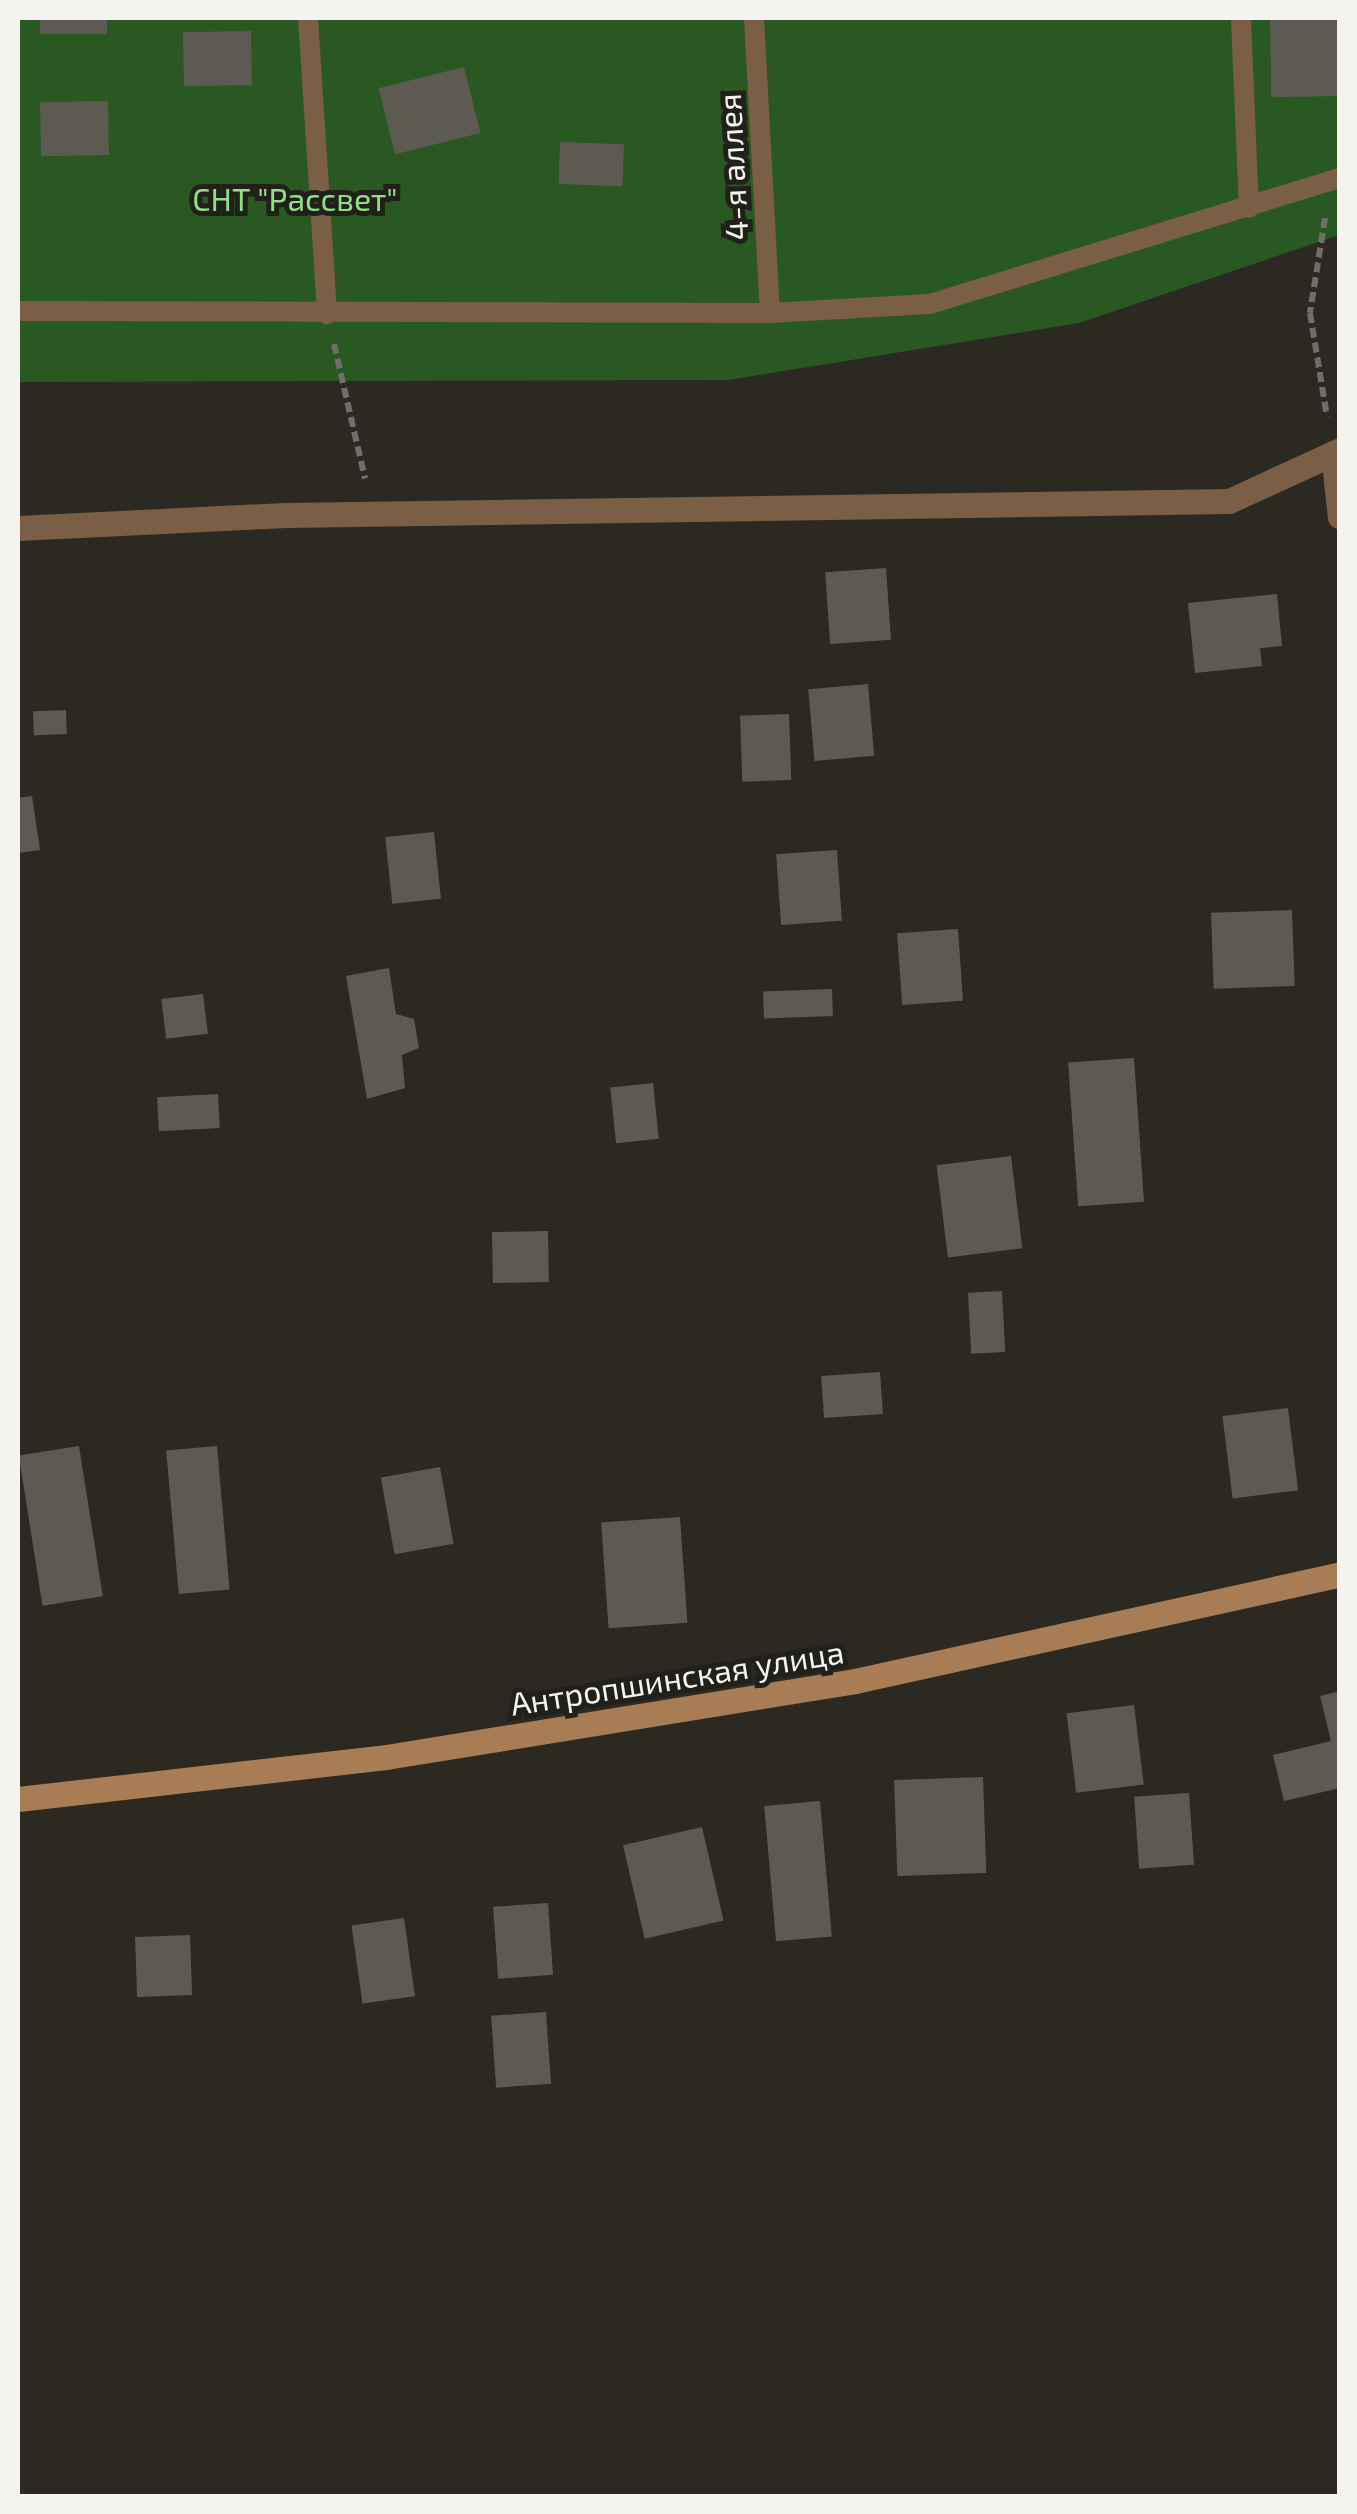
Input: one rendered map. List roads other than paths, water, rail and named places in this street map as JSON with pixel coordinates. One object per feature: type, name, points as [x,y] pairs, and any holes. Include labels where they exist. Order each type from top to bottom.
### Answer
[{"type":"street","points":[[18,528],[373,514],[1229,501],[1336,452],[1340,517]]},
{"type":"street","name":"Антропшинская улица","points":[[18,1799],[386,1756],[854,1682],[1340,1574]]},
{"type":"lane","points":[[308,18],[326,314]]},
{"type":"lane","name":"4-я аллея","points":[[754,18],[770,313]]},
{"type":"lane","points":[[1241,18],[1248,208]]},
{"type":"lane","points":[[18,310],[770,313],[930,304],[1335,180]]},
{"type":"park label","name":"СНТ \"Рассвет\"","points":[[295,198]]}]
